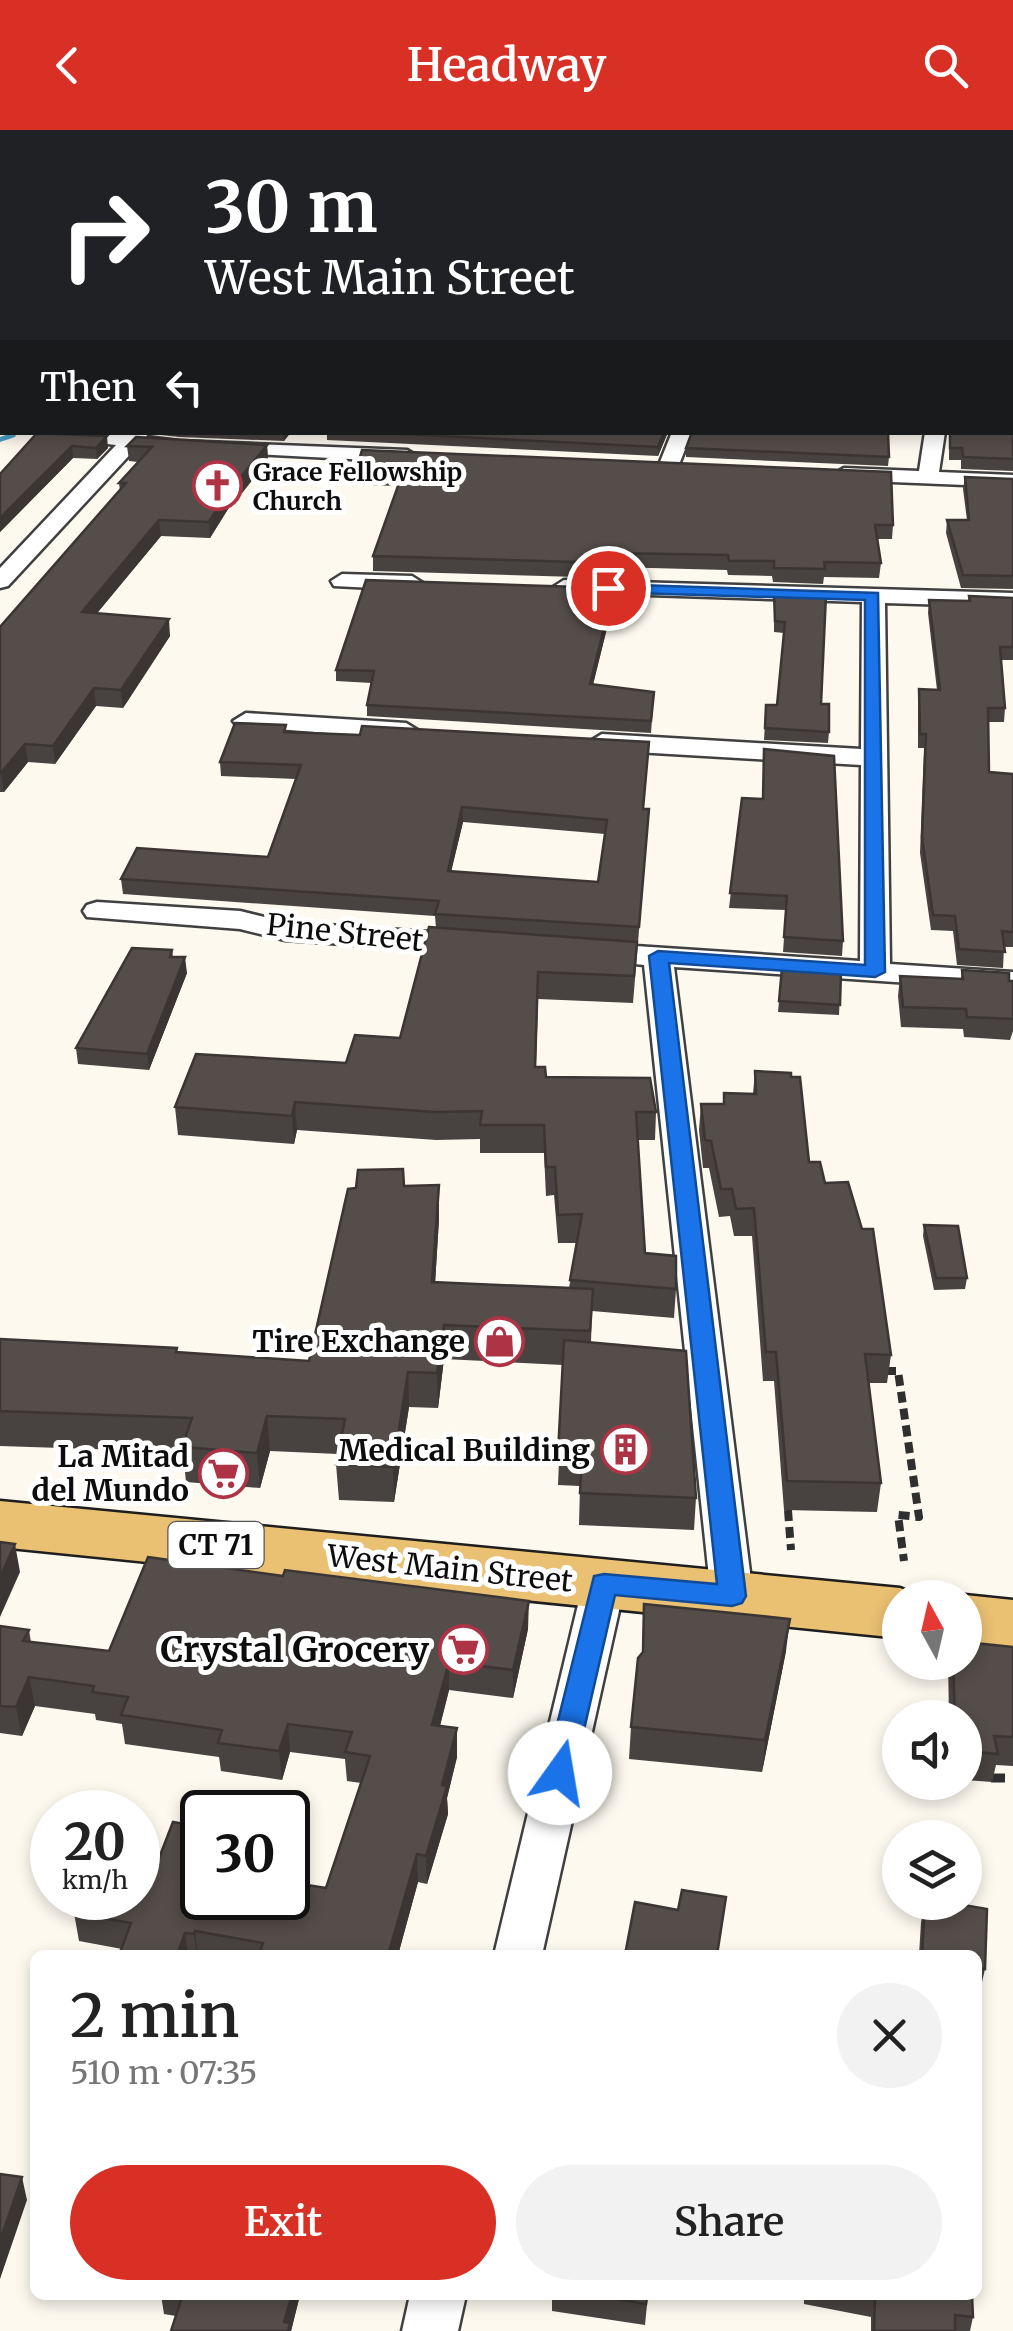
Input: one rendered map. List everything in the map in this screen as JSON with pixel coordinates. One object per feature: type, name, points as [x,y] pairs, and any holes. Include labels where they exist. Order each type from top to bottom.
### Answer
[{"type":"main road","name":"West Main Street","points":[[0,1524],[732,1596],[882,1588]]},
{"type":"main road","points":[[982,1622],[1013,1625]]},
{"type":"street","points":[[94,435],[429,457]]},
{"type":"street","points":[[668,467],[681,435]]},
{"type":"street","points":[[928,477],[934,435]]},
{"type":"street","points":[[0,581],[134,438]]},
{"type":"street","points":[[828,473],[1013,481]]},
{"type":"street","points":[[342,581],[440,584]]},
{"type":"street","points":[[538,586],[1013,600]]},
{"type":"street","points":[[873,596],[875,972]]},
{"type":"street","points":[[246,722],[423,732]]},
{"type":"street","points":[[581,741],[876,758]]},
{"type":"street","name":"Pine Street","points":[[97,911],[240,920],[285,931],[501,946]]},
{"type":"street","points":[[560,950],[1013,981]]},
{"type":"street","points":[[658,956],[732,1596]]},
{"type":"street","points":[[519,1950],[604,1584]]},
{"type":"street","points":[[430,2331],[437,2300]]},
{"type":"path","points":[[885,1370],[898,1371],[919,1516],[898,1515],[902,1580]]},
{"type":"path","points":[[788,1510],[790,1550]]},
{"type":"path","points":[[991,1778],[1013,1778]]},
{"type":"building","points":[[35,435],[107,436],[96,448],[72,446],[0,518],[0,474]]},
{"type":"building","points":[[421,435],[663,435],[658,447]]},
{"type":"building","points":[[691,435],[888,435],[889,457],[686,448]]},
{"type":"building","points":[[950,435],[1013,435],[1013,459],[963,457],[962,448],[950,448]]},
{"type":"building","points":[[136,437],[267,445],[236,478],[209,522],[159,520],[82,612],[169,619],[121,690],[94,688],[53,746],[25,744],[0,774],[0,627],[126,483],[119,483],[152,447],[127,446]]},
{"type":"building","points":[[362,450],[891,472],[893,525],[875,525],[881,563],[824,562],[825,569],[774,568],[774,561],[729,561],[728,555],[613,553],[612,563],[373,556],[403,472],[361,471],[362,467],[357,467]]},
{"type":"building","points":[[965,477],[1013,479],[1013,576],[963,575],[947,520],[969,520]]},
{"type":"building","points":[[366,580],[610,588],[590,684],[654,692],[651,721],[367,705],[374,671],[336,670]]},
{"type":"building","points":[[774,593],[826,595],[821,704],[829,704],[829,732],[765,728],[766,705],[777,705],[785,622],[775,621]]},
{"type":"building","points":[[969,596],[1013,598],[1013,647],[1000,647],[1005,708],[988,708],[989,772],[1013,774],[1013,932],[1002,931],[1005,952],[959,949],[955,916],[933,915],[922,838],[926,734],[920,734],[919,689],[940,690],[929,600],[970,601]]},
{"type":"building","points":[[235,723],[286,725],[284,732],[360,735],[362,726],[649,742],[643,809],[649,809],[639,927],[435,914],[439,901],[121,879],[137,848],[268,857],[301,765],[220,762]],"holes":[[[462,807],[607,820],[598,882],[448,871]]]},
{"type":"building","points":[[764,749],[834,756],[843,941],[784,937],[787,896],[730,893],[742,798],[763,799]]},
{"type":"building","points":[[429,927],[637,942],[634,976],[538,972],[535,1067],[545,1067],[546,1077],[650,1078],[656,1112],[636,1112],[645,1253],[676,1256],[676,1289],[570,1280],[582,1214],[558,1215],[555,1167],[546,1167],[544,1125],[480,1125],[482,1111],[435,1112],[295,1102],[292,1116],[175,1107],[196,1054],[346,1063],[355,1035],[400,1038]]},
{"type":"building","points":[[132,948],[172,950],[170,957],[185,957],[147,1054],[76,1048]]},
{"type":"building","points":[[782,968],[841,972],[840,1005],[779,1001]]},
{"type":"building","points":[[962,970],[1009,973],[1009,981],[1013,981],[1013,1019],[967,1017],[966,1009],[903,1007],[900,976],[963,979]]},
{"type":"building","points":[[755,1071],[800,1077],[809,1162],[820,1162],[825,1183],[848,1182],[862,1229],[873,1229],[891,1355],[865,1354],[881,1483],[787,1481],[776,1352],[766,1352],[754,1208],[736,1209],[732,1189],[721,1189],[711,1141],[705,1140],[701,1104],[724,1104],[724,1093],[756,1094]]},
{"type":"building","points":[[403,1169],[404,1186],[439,1185],[432,1282],[593,1289],[590,1331],[444,1325],[437,1373],[408,1372],[393,1467],[336,1464],[345,1419],[267,1416],[257,1453],[182,1447],[192,1418],[0,1411],[0,1339],[177,1348],[176,1352],[309,1361],[348,1189],[356,1188],[358,1170]]},
{"type":"building","points":[[924,1225],[958,1226],[967,1278],[936,1278]]},
{"type":"building","name":"Medical Building","points":[[564,1340],[686,1351],[696,1498],[580,1493],[582,1454],[558,1453]]},
{"type":"building","points":[[0,1542],[15,1544],[0,1577]]},
{"type":"building","points":[[148,1557],[283,1576],[285,1570],[529,1601],[513,1670],[449,1662],[432,1725],[457,1728],[442,1785],[447,1786],[426,1856],[417,1854],[389,1950],[261,1950],[263,1943],[195,1931],[185,1933],[179,1950],[121,1950],[131,1923],[114,1920],[160,1920],[160,1856],[173,1822],[180,1823],[180,1920],[310,1920],[310,1885],[326,1888],[370,1756],[345,1752],[352,1732],[288,1724],[279,1751],[218,1743],[222,1730],[121,1715],[128,1697],[92,1692],[94,1686],[29,1677],[16,1707],[0,1706],[0,1626],[29,1630],[23,1641],[109,1651]]},
{"type":"building","points":[[644,1604],[790,1619],[765,1740],[631,1727],[638,1658],[643,1652]]},
{"type":"building","points":[[982,1644],[1013,1647],[1013,1737],[994,1736],[998,1754],[982,1753],[982,1700],[954,1700],[954,1680],[982,1680]]},
{"type":"building","points":[[682,1890],[726,1897],[718,1950],[626,1950],[635,1902],[678,1910]]},
{"type":"building","points":[[982,1908],[987,1909],[985,1969],[982,1950],[922,1950],[924,1920],[982,1920]]},
{"type":"building","points":[[0,2174],[22,2177],[0,2241]]},
{"type":"building","points":[[181,2300],[291,2300],[284,2322],[290,2323],[288,2331],[171,2331]]},
{"type":"building","points":[[875,2300],[972,2300],[973,2317],[955,2315],[955,2331],[874,2331]]},
{"type":"waterway","points":[[0,440],[12,435]]},
{"type":"place","name":"Grace Fellowship Church","points":[[218,486]]},
{"type":"place","name":"Tire Exchange","points":[[500,1341]]},
{"type":"place","name":"Medical Building","points":[[625,1450]]},
{"type":"place","name":"La Mitad del Mundo","points":[[224,1473]]},
{"type":"place","name":"Crystal Grocery","points":[[464,1650]]},
{"type":"route","points":[[560,1773],[604,1584],[732,1596],[658,956],[875,972],[873,596],[608,588]]}]
